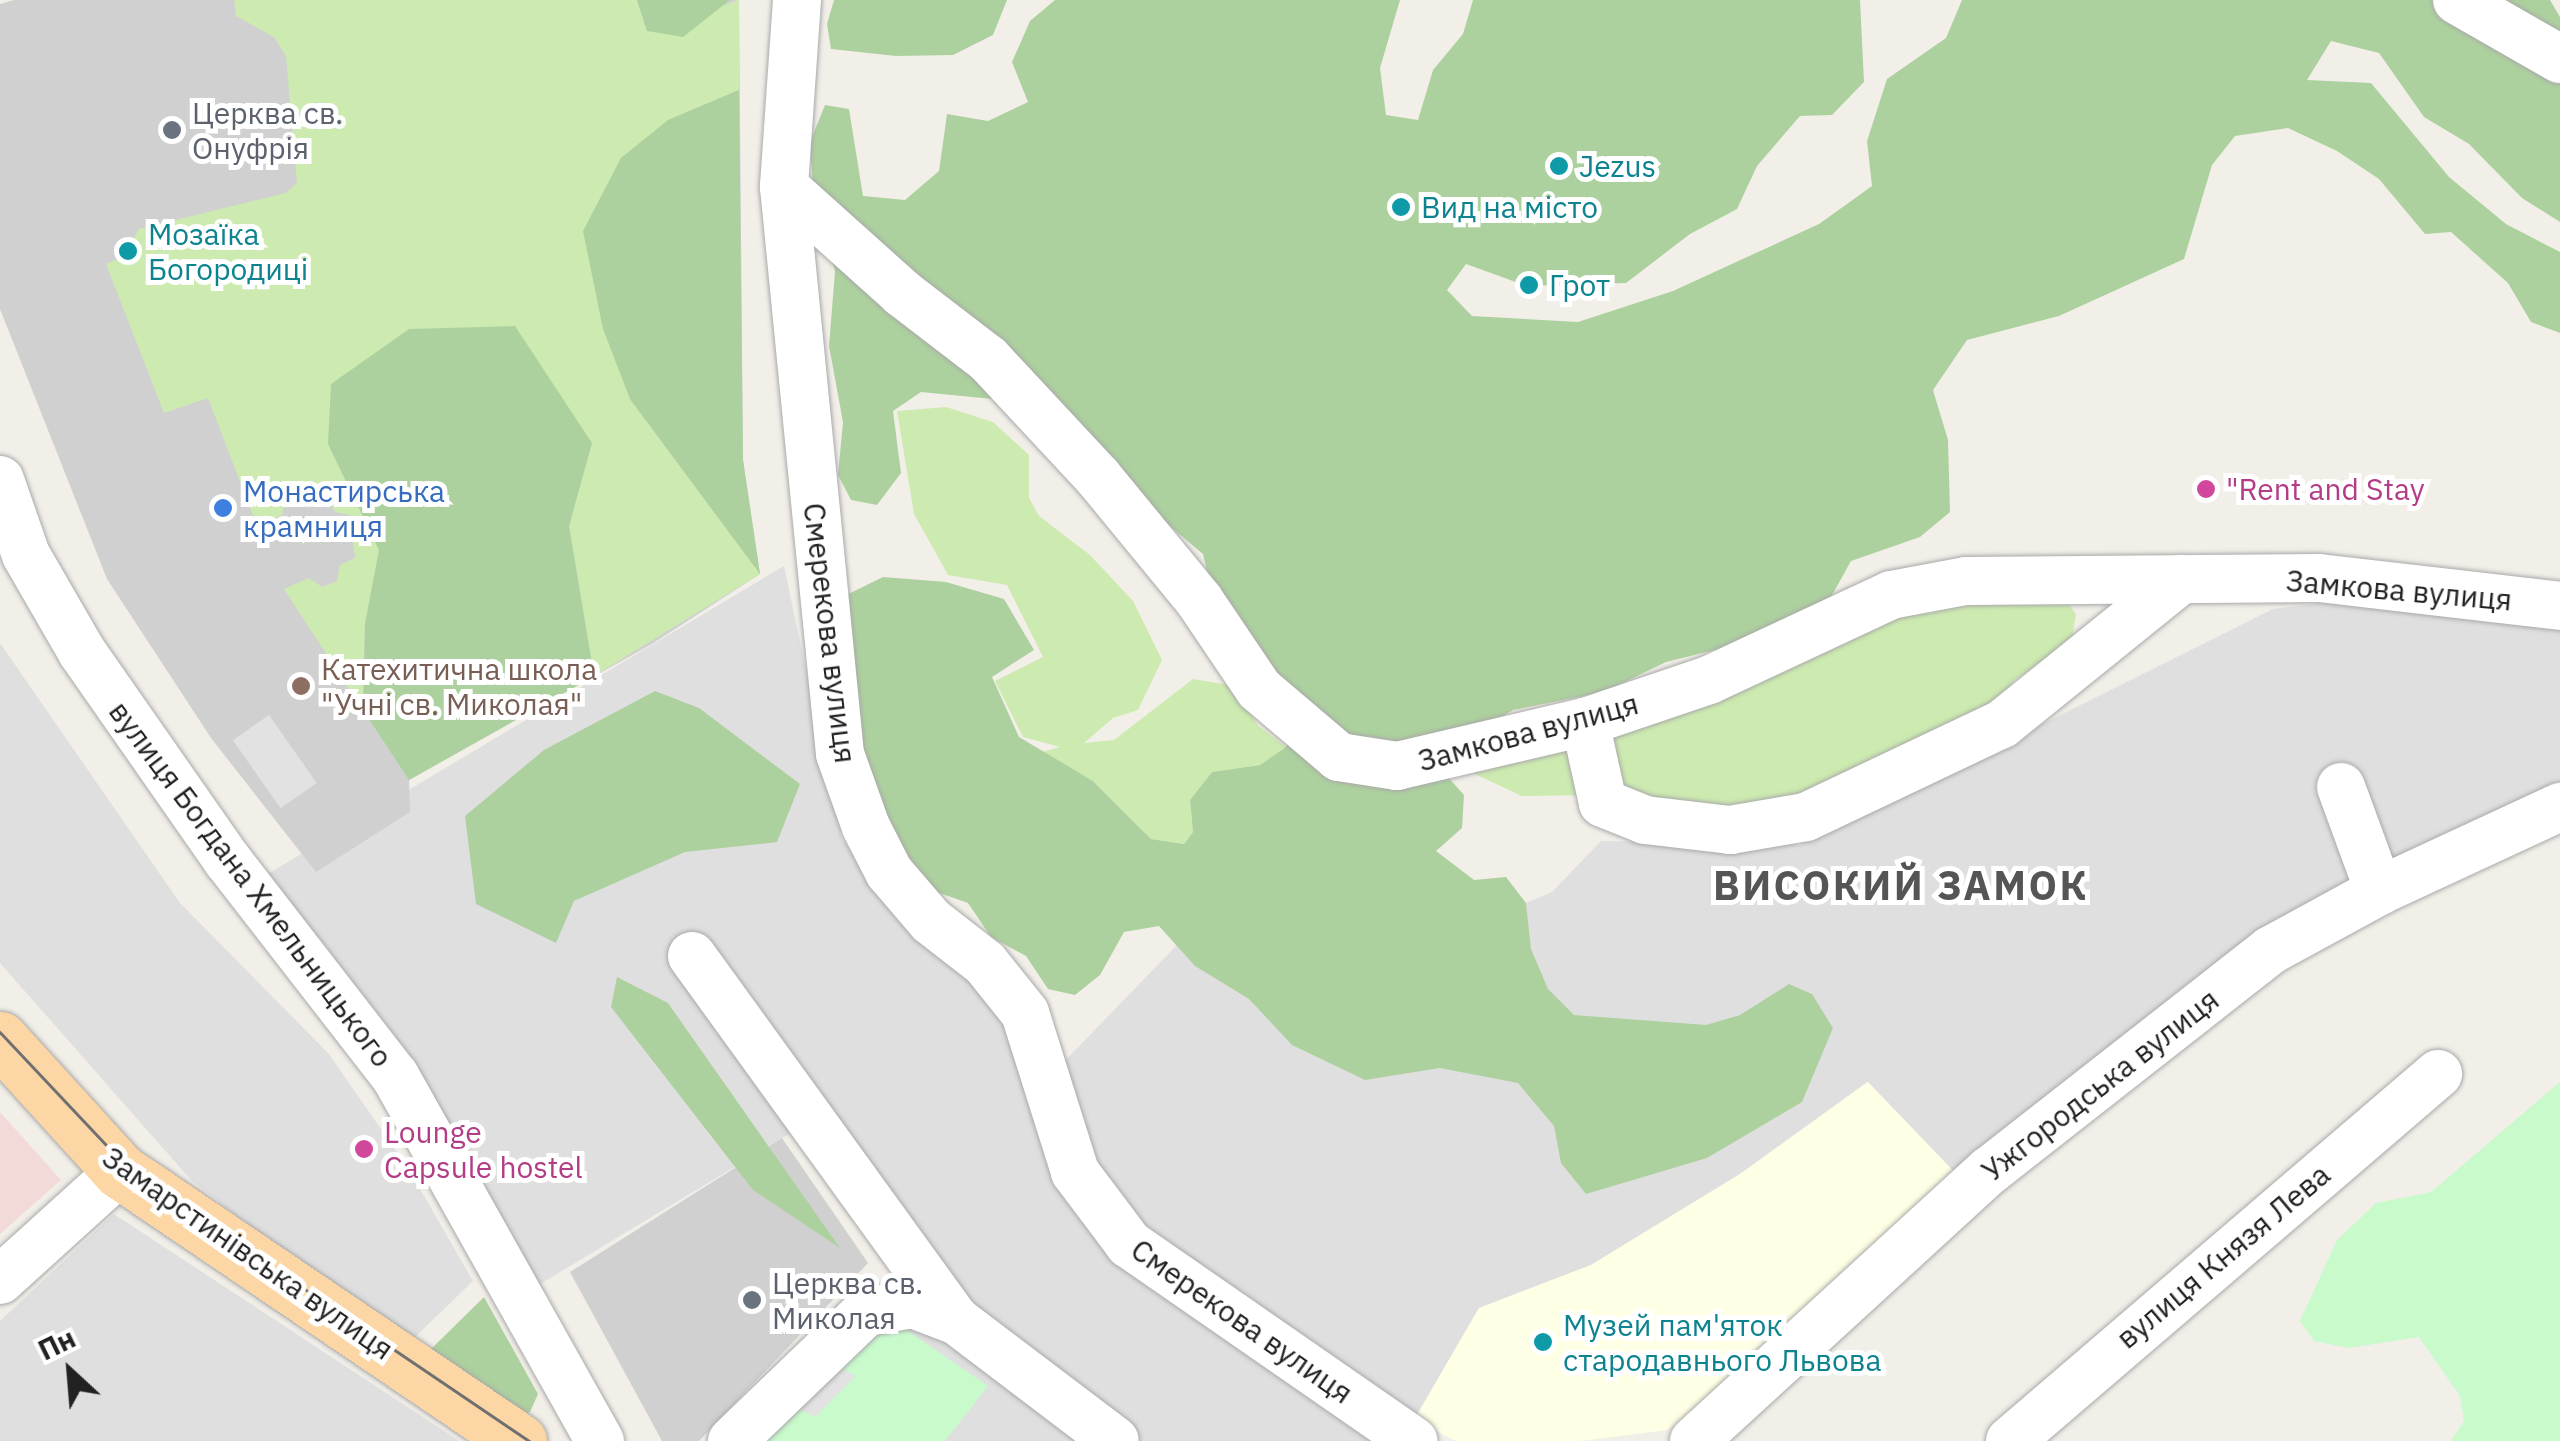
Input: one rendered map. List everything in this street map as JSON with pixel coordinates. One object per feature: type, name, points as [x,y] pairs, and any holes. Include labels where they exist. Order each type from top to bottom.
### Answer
[{"type":"main road","name":"Замарстинівська вулиця","points":[[0,1039],[120,1171],[519,1441]]},
{"type":"street","points":[[784,187],[796,0]]},
{"type":"street","points":[[2458,0],[2560,59]]},
{"type":"street","name":"Замкова вулиця","points":[[784,187],[902,293],[988,358],[1098,476],[1199,600],[1259,688],[1339,756],[1397,766],[1585,722],[1709,680],[1892,594],[1966,580],[2319,578],[2560,606]]},
{"type":"street","name":"Смерекова вулиця","points":[[784,187],[840,754],[889,872],[931,920],[986,963],[1024,1013],[1075,1172],[1129,1244],[1413,1441]]},
{"type":"street","name":"вулиця Богдана Хмельницького","points":[[0,480],[13,566],[140,742],[394,1076],[600,1441]]},
{"type":"street","points":[[1585,722],[1603,803],[1645,820],[1730,830],[1806,817],[2002,724],[2182,580]]},
{"type":"street","points":[[2341,788],[2379,891]]},
{"type":"street","name":"Ужгородська вулиця","points":[[1694,1441],[1989,1172],[2272,950],[2379,891],[2560,807]]},
{"type":"street","points":[[692,956],[957,1321]]},
{"type":"street","name":"вулиця Князя Лева","points":[[2010,1441],[2438,1074]]},
{"type":"street","points":[[0,1280],[120,1171]]},
{"type":"street","points":[[732,1441],[866,1312],[913,1304],[957,1321],[1115,1441]]},
{"type":"street","points":[[552,1441],[572,1417],[572,1390]]},
{"type":"shaded area","points":[[14,0],[739,0],[743,460],[760,574],[652,644],[409,780],[410,812],[316,872],[211,738],[107,579],[0,309],[0,4]]},
{"type":"shaded area","points":[[784,566],[842,840],[1008,1002],[1070,1182],[1395,1441],[1128,1441],[960,1313],[814,1119],[527,1292],[261,878]]},
{"type":"shaded area","points":[[2332,602],[2560,620],[2560,799],[2372,886],[1964,1182],[1867,1082],[1740,1174],[1591,1265],[1479,1308],[1414,1420],[1123,1215],[1076,1135],[1059,1067],[1176,946],[1526,903],[1552,892],[1601,841],[1800,845],[2273,609]]},
{"type":"shaded area","points":[[0,643],[180,903],[329,1054],[408,1168],[473,1281],[412,1340],[298,1264],[191,1180],[0,963]]},
{"type":"shaded area","points":[[269,715],[317,783],[281,808],[233,740]]},
{"type":"shaded area","points":[[1868,1082],[1964,1182],[1697,1409],[1667,1430],[1581,1441],[1456,1441],[1414,1420],[1479,1308],[1591,1265],[1740,1174]]},
{"type":"shaded area","points":[[0,1112],[61,1180],[0,1234]]},
{"type":"shaded area","points":[[782,1138],[868,1263],[699,1441],[662,1441],[570,1272]]},
{"type":"shaded area","points":[[114,1214],[459,1441],[0,1441],[0,1321]]},
{"type":"shaded area","points":[[905,1313],[1097,1441],[744,1441]]},
{"type":"shaded area","points":[[829,1361],[856,1376],[815,1417],[788,1402]]},
{"type":"green space","points":[[234,0],[637,0],[647,31],[739,0],[739,90],[668,120],[630,399],[760,574],[594,676],[569,526],[592,443],[328,444],[379,550],[365,624],[363,710],[284,589],[309,578],[322,587],[337,581],[340,565],[355,558],[350,515],[335,512],[328,496],[313,502],[299,493],[285,500],[282,515],[257,526],[208,398],[164,413],[106,264],[123,257],[139,229],[286,193],[297,183],[286,56],[274,37],[236,16]]},
{"type":"green space","points":[[637,0],[730,0],[683,37],[647,31]]},
{"type":"green space","points":[[834,0],[1007,0],[993,35],[953,55],[896,56],[831,49],[827,24]]},
{"type":"green space","points":[[1055,0],[1400,0],[1380,68],[1386,115],[1418,120],[1433,70],[1463,34],[1473,0],[1860,0],[1864,82],[1832,115],[1800,116],[1757,166],[1737,209],[1690,234],[1626,283],[1527,286],[1466,264],[1447,290],[1472,316],[1578,322],[1673,291],[1819,224],[1872,186],[1867,141],[1887,79],[1946,38],[1962,0],[2550,0],[2560,17],[2560,222],[2522,198],[2469,144],[2424,117],[2379,53],[2331,41],[2307,80],[2371,83],[2449,177],[2506,224],[2560,252],[2560,333],[2531,322],[2508,283],[2451,232],[2425,234],[2379,179],[2337,151],[2288,128],[2235,136],[2212,165],[2184,259],[2059,316],[1967,340],[1933,390],[1948,440],[1950,512],[1920,537],[1851,561],[1826,606],[1743,643],[1666,662],[1604,692],[1513,710],[1455,744],[1438,766],[1464,795],[1462,828],[1436,851],[1474,880],[1506,877],[1526,903],[1531,949],[1548,989],[1574,1015],[1706,1025],[1740,1015],[1789,984],[1812,994],[1833,1028],[1802,1102],[1707,1158],[1586,1194],[1561,1163],[1554,1126],[1518,1083],[1440,1068],[1365,1080],[1292,1045],[1249,999],[1195,966],[1159,926],[1124,932],[1100,975],[1075,995],[1048,989],[1026,956],[991,937],[968,903],[925,888],[860,801],[826,605],[883,577],[946,582],[1004,599],[1034,650],[992,677],[1019,737],[1093,781],[1151,839],[1184,844],[1193,832],[1190,800],[1212,772],[1260,765],[1286,747],[1300,721],[1213,596],[1203,554],[1022,402],[921,392],[893,411],[901,473],[877,505],[851,500],[838,475],[843,422],[829,346],[835,271],[814,203],[810,142],[825,105],[849,109],[863,196],[905,200],[939,171],[947,114],[988,121],[1028,102],[1012,62],[1030,21]]},
{"type":"green space","points":[[739,90],[743,460],[760,574],[630,399],[603,329],[583,231],[621,158],[668,120]]},
{"type":"green space","points":[[515,326],[592,443],[569,526],[594,676],[409,780],[363,710],[365,624],[379,550],[328,444],[331,384],[409,329]]},
{"type":"green space","points":[[946,407],[993,422],[1029,455],[1029,498],[1039,516],[1090,555],[1133,601],[1162,660],[1138,710],[1113,718],[1084,743],[1114,740],[1193,679],[1235,686],[1258,726],[1286,747],[1260,765],[1212,772],[1190,800],[1193,832],[1184,844],[1151,839],[1093,781],[1042,752],[1060,747],[1023,737],[995,681],[1043,657],[1007,585],[948,575],[914,514],[897,411]]},
{"type":"green space","points":[[2060,592],[2076,614],[2071,644],[2014,680],[1989,715],[1804,810],[1622,802],[1602,737],[1921,599]]},
{"type":"green space","points":[[655,691],[699,708],[800,784],[777,842],[685,852],[574,901],[556,943],[476,904],[465,816],[544,750]]},
{"type":"green space","points":[[1585,737],[1597,795],[1522,796],[1462,768]]},
{"type":"green space","points":[[617,977],[668,1003],[840,1248],[753,1190],[611,1007]]},
{"type":"green space","points":[[2560,1082],[2560,1441],[2451,1441],[2464,1421],[2460,1396],[2419,1337],[2349,1348],[2314,1341],[2300,1321],[2337,1240],[2376,1203],[2431,1192]]},
{"type":"green space","points":[[484,1297],[538,1394],[530,1412],[520,1416],[426,1354]]},
{"type":"green space","points":[[892,1320],[988,1386],[945,1441],[749,1441],[788,1402],[815,1417],[855,1376],[829,1361]]},
{"type":"tram line","points":[[0,1032],[132,1172],[530,1441]]},
{"type":"place","name":"Церква св. Онуфрія","points":[[172,130]]},
{"type":"place","name":"Jezus","points":[[1559,166]]},
{"type":"place","name":"Вид на місто","points":[[1401,207]]},
{"type":"place","name":"Мозаїка Богородиці","points":[[128,251]]},
{"type":"place","name":"Грот","points":[[1529,285]]},
{"type":"place","name":"\"Rent and Stay","points":[[2206,489]]},
{"type":"place","name":"Монастирська крамниця","points":[[223,508]]},
{"type":"place","name":"Катехитична школа \"Учні св. Миколая\"","points":[[301,686]]},
{"type":"place","name":"Lounge Capsule hostel","points":[[364,1149]]},
{"type":"place","name":"Церква св. Миколая","points":[[752,1300]]},
{"type":"place","name":"Музей пам'яток стародавнього Львова","points":[[1543,1342]]},
{"type":"district","name":"ВИСОКИЙ ЗАМОК","points":[[1901,885]]}]
